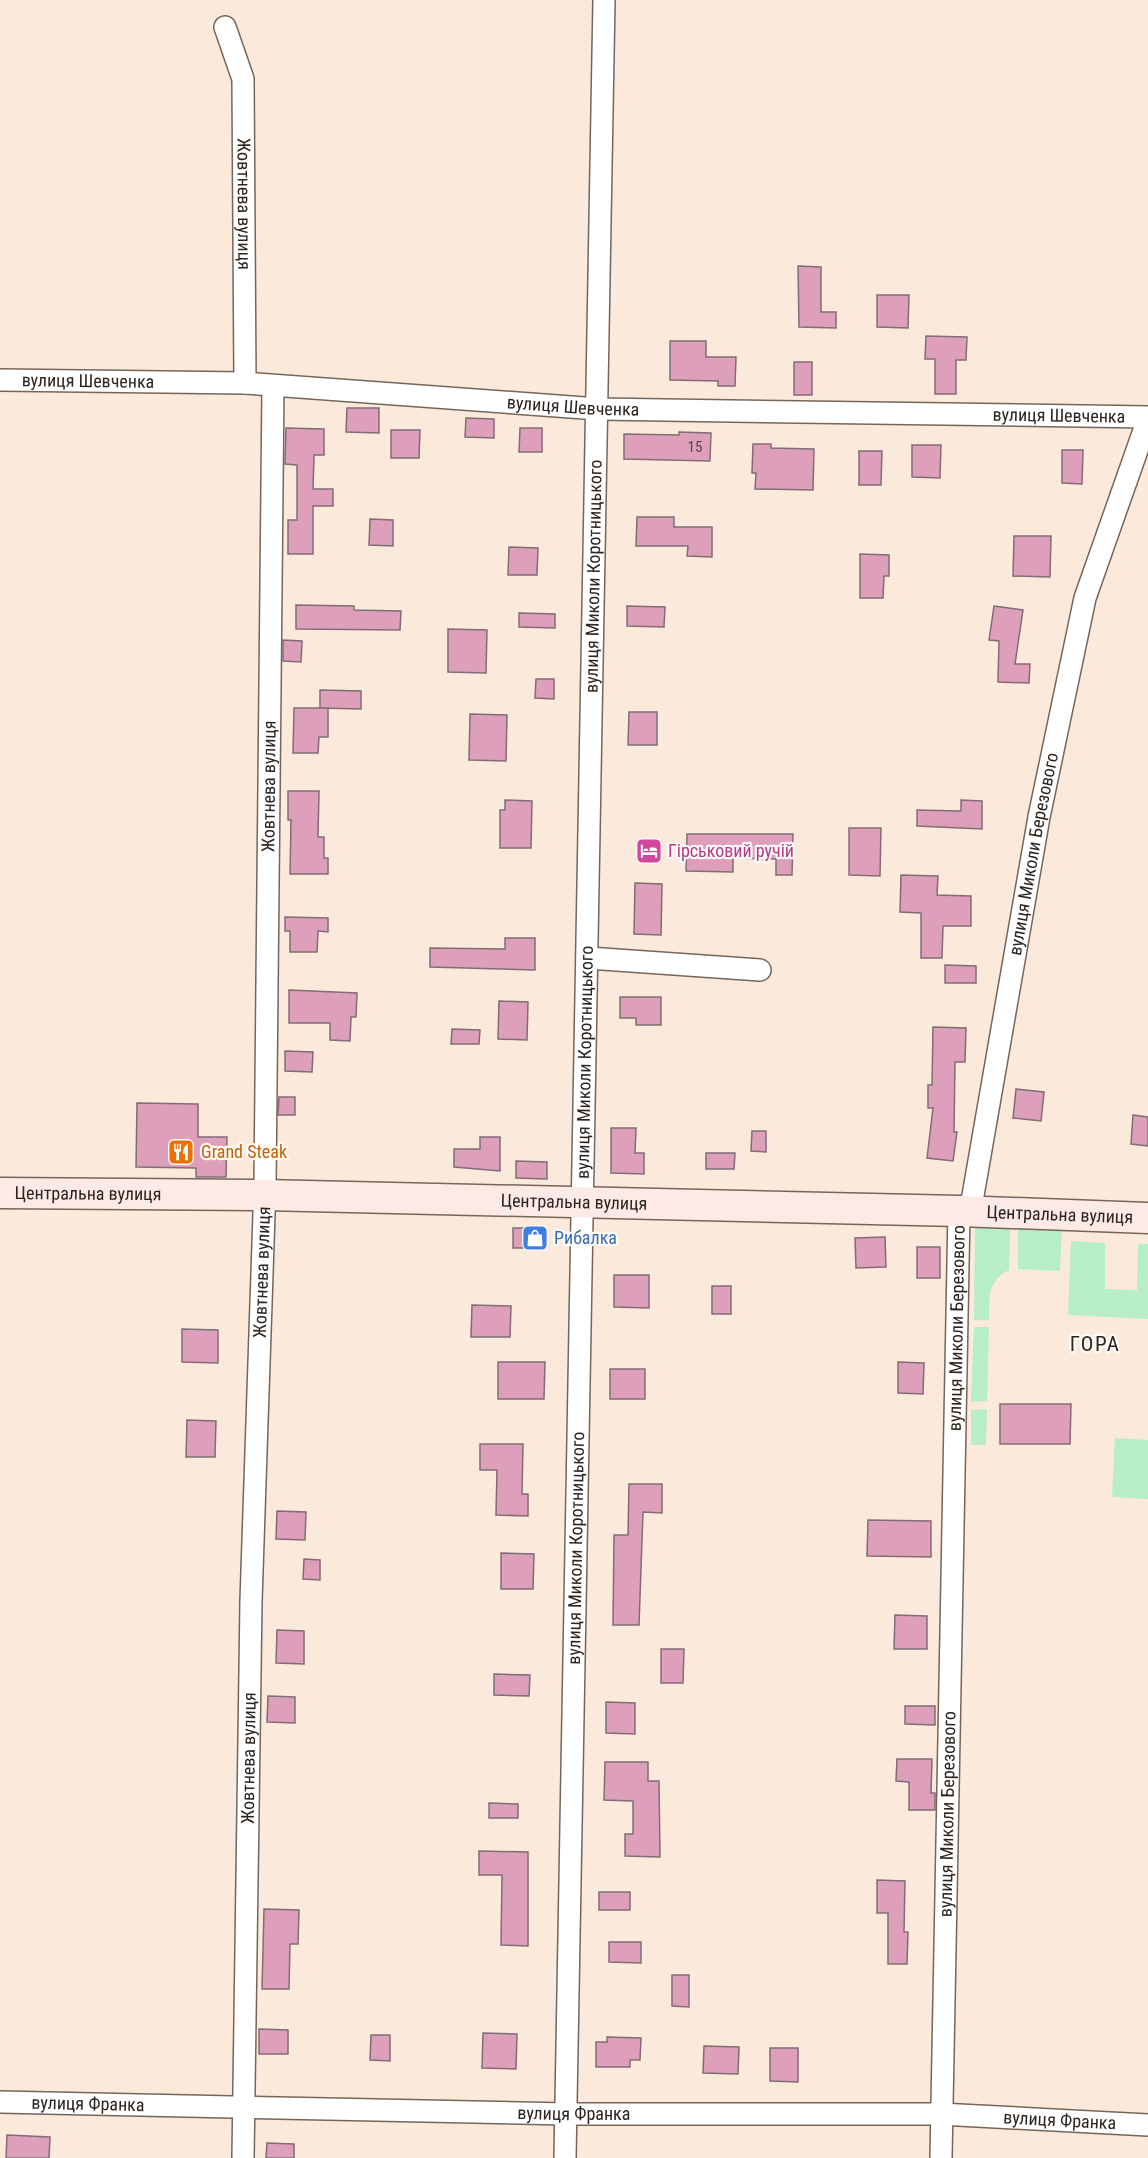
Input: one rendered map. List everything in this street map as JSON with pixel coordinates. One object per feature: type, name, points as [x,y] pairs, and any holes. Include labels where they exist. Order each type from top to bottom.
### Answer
[{"type":"main road","name":"Центральна вулиця","points":[[0,1193],[264,1195],[959,1211],[1148,1218]]},
{"type":"street","name":"вулиця Миколи Коротницького","points":[[565,2158],[604,0]]},
{"type":"street","name":"Жовтнева вулиця","points":[[225,27],[243,79],[245,383]]},
{"type":"street","name":"вулиця Шевченка","points":[[0,380],[245,383],[598,409],[1148,418]]},
{"type":"street","name":"Жовтнева вулиця","points":[[243,2158],[251,1601],[264,1195],[273,386]]},
{"type":"street","name":"вулиця Миколи Березового","points":[[941,2158],[940,2114],[959,1211],[972,1201],[1039,817],[1085,598],[1148,418]]},
{"type":"street","points":[[588,958],[760,970]]},
{"type":"street","name":"вулиця Франка","points":[[0,2102],[244,2109],[566,2114],[940,2114],[1148,2125]]},
{"type":"green space","points":[[975,1226],[1010,1227],[1009,1270],[993,1285],[989,1320],[974,1320]]},
{"type":"green space","points":[[1018,1227],[1062,1229],[1060,1271],[1018,1269]]},
{"type":"green space","points":[[1071,1241],[1105,1243],[1105,1289],[1137,1290],[1138,1244],[1148,1244],[1148,1319],[1068,1315]]},
{"type":"green space","points":[[974,1327],[989,1327],[987,1401],[971,1402]]},
{"type":"green space","points":[[987,1409],[986,1445],[971,1445],[971,1410]]},
{"type":"green space","points":[[1115,1438],[1148,1440],[1148,1499],[1112,1497]]},
{"type":"building","points":[[798,266],[821,267],[821,312],[836,312],[836,328],[799,327]]},
{"type":"building","points":[[877,295],[909,295],[908,328],[877,327]]},
{"type":"building","points":[[926,336],[967,337],[966,360],[956,360],[956,394],[935,394],[935,359],[925,359]]},
{"type":"building","points":[[670,341],[706,341],[706,357],[736,357],[735,386],[718,386],[718,381],[670,380]]},
{"type":"building","points":[[794,362],[812,362],[812,395],[794,395]]},
{"type":"building","points":[[347,408],[379,408],[379,433],[346,432]]},
{"type":"building","points":[[466,418],[494,419],[494,438],[465,437]]},
{"type":"building","points":[[286,428],[324,429],[324,455],[314,455],[313,489],[333,489],[333,506],[313,506],[313,554],[288,554],[288,520],[297,520],[297,465],[285,464]]},
{"type":"building","points":[[520,428],[542,428],[542,452],[519,452]]},
{"type":"building","points":[[391,430],[420,430],[419,458],[391,458]]},
{"type":"building","points":[[679,432],[711,433],[710,461],[624,459],[624,434],[679,435]]},
{"type":"building","points":[[753,444],[771,444],[771,448],[814,449],[813,490],[755,489],[756,473],[752,473]]},
{"type":"building","points":[[912,445],[941,445],[940,478],[912,477]]},
{"type":"building","points":[[1062,450],[1083,450],[1082,484],[1062,483]]},
{"type":"building","points":[[859,451],[882,451],[881,485],[859,485]]},
{"type":"building","points":[[637,517],[674,517],[674,527],[712,527],[712,557],[687,556],[688,546],[636,546]]},
{"type":"building","points":[[370,519],[393,520],[393,546],[369,545]]},
{"type":"building","points":[[1014,536],[1051,536],[1050,577],[1013,576]]},
{"type":"building","points":[[509,547],[538,548],[537,575],[508,575]]},
{"type":"building","points":[[860,554],[889,555],[889,576],[884,576],[883,598],[860,598]]},
{"type":"building","points":[[296,605],[354,606],[354,610],[401,611],[400,630],[296,629]]},
{"type":"building","points":[[627,606],[665,607],[664,627],[627,626]]},
{"type":"building","points":[[994,606],[1023,610],[1015,664],[1030,664],[1029,683],[998,682],[999,641],[989,640]]},
{"type":"building","points":[[519,613],[555,614],[555,628],[519,627]]},
{"type":"building","points":[[448,629],[487,630],[486,673],[448,672]]},
{"type":"building","points":[[283,640],[302,641],[301,662],[283,661]]},
{"type":"building","points":[[536,679],[554,679],[554,699],[535,698]]},
{"type":"building","points":[[320,690],[361,691],[361,709],[320,708]]},
{"type":"building","points":[[294,708],[328,708],[328,737],[319,737],[318,753],[293,753]]},
{"type":"building","points":[[629,712],[657,712],[657,745],[628,745]]},
{"type":"building","points":[[470,714],[507,715],[506,761],[469,760]]},
{"type":"building","points":[[288,791],[319,791],[318,837],[324,837],[324,858],[328,858],[328,874],[290,874],[291,820],[288,820]]},
{"type":"building","points":[[505,800],[532,801],[531,848],[500,848],[500,810],[505,810]]},
{"type":"building","points":[[961,800],[982,801],[982,829],[917,826],[917,810],[961,811]]},
{"type":"building","points":[[849,828],[881,828],[880,876],[849,875]]},
{"type":"building","points":[[687,834],[793,834],[792,875],[776,875],[776,859],[733,858],[733,872],[686,871]]},
{"type":"building","points":[[901,875],[938,876],[937,895],[971,896],[971,926],[943,926],[942,958],[921,958],[921,913],[900,912]]},
{"type":"building","points":[[635,883],[662,884],[661,935],[634,934]]},
{"type":"building","points":[[285,917],[328,918],[328,932],[318,931],[317,952],[290,952],[290,931],[285,931]]},
{"type":"building","points":[[505,938],[535,938],[535,970],[430,967],[430,948],[505,949]]},
{"type":"building","points":[[945,965],[976,966],[976,983],[945,983]]},
{"type":"building","points":[[289,990],[357,993],[356,1017],[351,1017],[350,1041],[330,1040],[330,1023],[289,1023]]},
{"type":"building","points":[[620,997],[661,997],[661,1025],[636,1025],[636,1018],[620,1018]]},
{"type":"building","points":[[499,1001],[528,1002],[527,1040],[498,1039]]},
{"type":"building","points":[[933,1027],[966,1028],[965,1062],[955,1062],[954,1132],[957,1132],[953,1161],[927,1158],[933,1108],[928,1108],[928,1085],[932,1085]]},
{"type":"building","points":[[452,1029],[480,1030],[479,1044],[451,1044]]},
{"type":"building","points":[[285,1051],[313,1052],[312,1072],[285,1071]]},
{"type":"building","points":[[1016,1089],[1044,1092],[1041,1121],[1013,1118]]},
{"type":"building","points":[[279,1097],[295,1097],[295,1115],[278,1115]]},
{"type":"building","name":"Grand Steak","points":[[137,1103],[198,1104],[198,1137],[227,1137],[226,1177],[196,1177],[196,1168],[136,1167]]},
{"type":"building","points":[[1133,1115],[1148,1117],[1148,1146],[1131,1144]]},
{"type":"building","points":[[611,1128],[636,1128],[635,1153],[644,1153],[644,1174],[611,1173]]},
{"type":"building","points":[[752,1131],[766,1131],[766,1152],[751,1151]]},
{"type":"building","points":[[480,1137],[500,1137],[500,1171],[454,1167],[454,1149],[480,1149]]},
{"type":"building","points":[[706,1153],[735,1153],[734,1169],[706,1169]]},
{"type":"building","points":[[516,1161],[547,1162],[547,1179],[516,1178]]},
{"type":"building","points":[[513,1228],[544,1228],[544,1248],[513,1248]]},
{"type":"building","points":[[885,1237],[886,1267],[856,1268],[855,1238]]},
{"type":"building","points":[[917,1247],[940,1247],[940,1278],[917,1278]]},
{"type":"building","points":[[614,1275],[649,1275],[649,1308],[614,1307]]},
{"type":"building","points":[[712,1286],[731,1286],[731,1314],[712,1314]]},
{"type":"building","points":[[472,1305],[511,1306],[510,1337],[471,1337]]},
{"type":"building","points":[[182,1329],[218,1330],[218,1363],[182,1362]]},
{"type":"building","points":[[498,1362],[545,1362],[544,1399],[498,1399]]},
{"type":"building","points":[[898,1362],[924,1363],[923,1394],[898,1393]]},
{"type":"building","points":[[610,1369],[645,1369],[645,1399],[610,1399]]},
{"type":"building","points":[[1000,1404],[1071,1404],[1070,1444],[1000,1444]]},
{"type":"building","points":[[187,1420],[216,1421],[215,1457],[186,1457]]},
{"type":"building","points":[[480,1444],[523,1444],[522,1494],[528,1494],[528,1516],[496,1515],[497,1470],[480,1470]]},
{"type":"building","points":[[629,1484],[662,1484],[662,1513],[643,1512],[639,1625],[613,1625],[614,1535],[628,1535]]},
{"type":"building","points":[[277,1511],[306,1512],[305,1540],[276,1539]]},
{"type":"building","points":[[868,1520],[931,1521],[931,1557],[867,1556]]},
{"type":"building","points":[[501,1553],[534,1554],[533,1589],[501,1589]]},
{"type":"building","points":[[304,1559],[320,1560],[320,1580],[303,1579]]},
{"type":"building","points":[[895,1615],[927,1616],[927,1649],[894,1649]]},
{"type":"building","points":[[277,1630],[304,1631],[304,1664],[276,1663]]},
{"type":"building","points":[[661,1649],[684,1649],[683,1683],[661,1683]]},
{"type":"building","points":[[494,1674],[530,1675],[529,1696],[494,1695]]},
{"type":"building","points":[[268,1696],[295,1697],[295,1723],[267,1722]]},
{"type":"building","points":[[606,1702],[635,1703],[635,1734],[606,1733]]},
{"type":"building","points":[[905,1706],[935,1706],[935,1725],[905,1724]]},
{"type":"building","points":[[897,1759],[932,1759],[931,1793],[935,1793],[935,1810],[909,1810],[909,1782],[896,1781]]},
{"type":"building","points":[[605,1762],[648,1762],[648,1781],[659,1781],[660,1857],[625,1856],[625,1834],[633,1834],[633,1801],[604,1800]]},
{"type":"building","points":[[489,1803],[518,1804],[518,1818],[489,1818]]},
{"type":"building","points":[[479,1851],[528,1852],[528,1946],[501,1945],[502,1875],[479,1875]]},
{"type":"building","points":[[877,1880],[905,1881],[904,1932],[908,1932],[907,1964],[888,1964],[888,1913],[877,1913]]},
{"type":"building","points":[[599,1892],[630,1892],[630,1910],[599,1910]]},
{"type":"building","points":[[264,1909],[299,1910],[298,1944],[290,1944],[289,1989],[262,1989]]},
{"type":"building","points":[[609,1942],[641,1942],[641,1963],[609,1962]]},
{"type":"building","points":[[672,1975],[689,1975],[689,2007],[672,2006]]},
{"type":"building","points":[[259,2029],[288,2030],[288,2054],[259,2054]]},
{"type":"building","points":[[483,2033],[517,2034],[516,2069],[482,2068]]},
{"type":"building","points":[[371,2035],[390,2035],[390,2061],[370,2060]]},
{"type":"building","points":[[607,2037],[641,2038],[640,2060],[630,2060],[630,2067],[596,2067],[596,2042],[607,2042]]},
{"type":"building","points":[[704,2046],[739,2047],[738,2074],[703,2073]]},
{"type":"building","points":[[770,2048],[798,2048],[798,2082],[770,2081]]},
{"type":"building","points":[[7,2135],[50,2137],[49,2158],[6,2158]]},
{"type":"building","points":[[267,2143],[294,2144],[294,2158],[266,2158]]},
{"type":"place","name":"Гірськовий ручій","points":[[649,851]]},
{"type":"place","name":"Grand Steak","points":[[181,1152]]},
{"type":"place","name":"Рибалка","points":[[535,1238]]},
{"type":"district","name":"ГОРА","points":[[1095,1344]]}]
